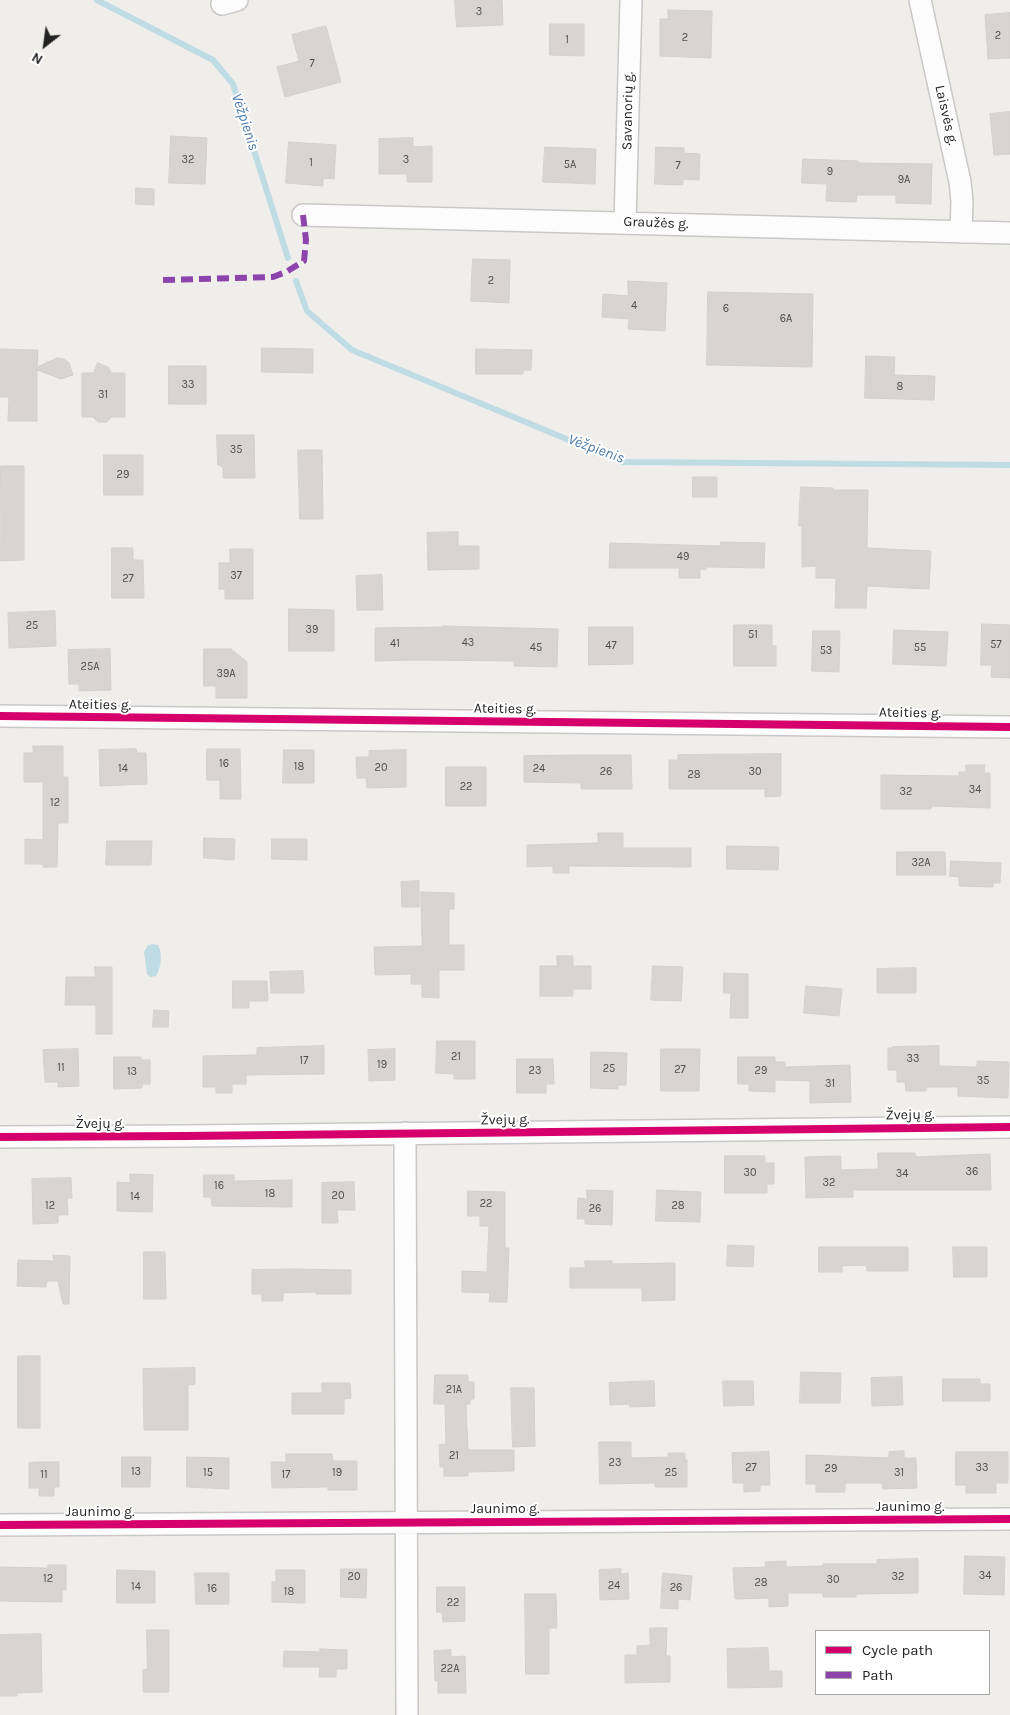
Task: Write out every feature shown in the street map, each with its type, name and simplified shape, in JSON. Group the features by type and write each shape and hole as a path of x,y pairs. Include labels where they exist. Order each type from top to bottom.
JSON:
{"street":[{"name":"Savanorių g.","path":"626,222 631,0"},
{"name":"Laisvės g.","path":"920,0 960,182 962,201 961,232"},
{"name":"Graužės g.","path":"303,215 1010,233"},
{"name":"Ateities g.","path":"0,716 1010,727"},
{"name":"Žvejų g.","path":"0,1137 1010,1127"},
{"path":"405,1133 407,1715"},
{"name":"Jaunimo g.","path":"0,1525 1010,1518"}],"water":[{"path":"148,945 158,945 161,961 156,976 150,977 147,974 144,952"}],"building":[{"path":"455,0 502,0 503,25 457,27"},
{"path":"668,10 712,11 711,58 660,56 660,19 668,19"},
{"path":"1010,13 1010,58 988,59 985,15"},
{"path":"550,24 584,24 584,56 550,55"},
{"path":"326,26 341,82 285,97 277,67 299,61 292,35"},
{"path":"1010,112 1010,154 994,155 990,114"},
{"path":"171,136 207,138 205,184 169,183"},
{"path":"413,138 413,147 432,146 432,182 407,182 407,174 379,174 379,139"},
{"path":"289,142 336,145 334,179 323,178 323,186 286,183"},
{"path":"545,147 596,149 595,184 543,182"},
{"path":"656,147 684,148 684,153 700,154 699,180 683,179 683,185 655,184"},
{"path":"803,159 858,161 858,163 932,164 931,204 896,203 896,195 857,195 856,202 826,201 827,184 802,183"},
{"path":"136,188 154,189 154,205 136,204"},
{"path":"473,259 510,260 509,303 471,301"},
{"path":"628,281 667,283 665,331 628,329 629,319 602,317 603,294 628,296"},
{"path":"708,292 813,294 812,367 707,365"},
{"path":"262,348 313,349 313,373 262,372"},
{"path":"0,349 38,350 37,367 57,358 64,359 69,363 73,375 61,379 37,370 37,421 8,421 9,397 0,397"},
{"path":"476,349 532,350 531,370 523,370 523,374 476,374"},
{"path":"866,356 895,357 894,375 935,376 934,400 865,398"},
{"path":"98,363 108,367 111,373 125,373 125,417 111,417 107,422 98,422 93,417 82,417 82,373 93,373"},
{"path":"169,366 206,366 206,404 169,404"},
{"path":"217,435 254,435 255,478 223,478 223,467 218,465"},
{"path":"298,450 322,450 323,519 300,519"},
{"path":"104,455 143,455 143,495 104,495"},
{"path":"1,466 24,466 24,560 0,561"},
{"path":"693,477 717,477 717,497 693,497"},
{"path":"801,487 833,488 833,490 868,490 867,548 931,551 929,589 867,586 866,608 835,608 836,578 816,578 816,566 802,567 802,526 799,526"},
{"path":"458,532 458,546 479,546 479,569 428,570 427,533"},
{"path":"721,542 765,543 764,568 706,567 706,570 700,569 700,578 679,578 679,568 609,568 610,543 721,546"},
{"path":"112,548 133,548 133,560 143,560 144,598 112,598"},
{"path":"230,549 253,549 253,599 225,599 225,589 219,589 219,563 230,563"},
{"path":"382,575 383,610 357,610 356,576"},
{"path":"289,609 334,610 334,651 289,651"},
{"path":"55,611 56,646 9,648 8,613"},
{"path":"982,624 1010,625 1010,678 991,677 992,665 981,665"},
{"path":"734,625 772,625 772,646 776,646 776,666 734,666"},
{"path":"443,626 558,629 557,667 514,666 514,661 375,661 375,628"},
{"path":"589,627 633,627 633,664 589,665"},
{"path":"894,630 948,632 946,666 893,664"},
{"path":"813,631 840,631 839,672 812,671"},
{"path":"110,649 111,690 79,691 79,684 69,684 68,650"},
{"path":"204,649 231,649 247,662 247,698 216,698 216,686 204,686"},
{"path":"33,746 63,746 63,777 68,777 68,823 58,823 57,867 43,867 43,864 25,864 25,839 43,840 43,782 24,782 24,753 33,753"},
{"path":"136,749 137,753 146,753 147,784 100,786 99,750"},
{"path":"207,749 240,749 241,799 220,799 220,780 207,780"},
{"path":"284,750 314,750 314,783 283,783"},
{"path":"406,750 406,787 367,788 366,778 357,778 356,757 369,757 369,751"},
{"path":"781,754 781,796 765,797 765,789 669,789 669,760 678,760 678,755"},
{"path":"631,755 632,789 581,789 581,783 524,782 524,756"},
{"path":"966,765 985,765 984,773 990,773 990,808 932,806 931,809 881,809 881,775 959,776 959,772 966,772"},
{"path":"446,767 486,767 486,806 446,806"},
{"path":"598,833 623,833 623,848 691,848 691,867 569,866 569,873 553,873 553,866 527,867 527,845 598,843"},
{"path":"204,838 235,839 234,860 204,858"},
{"path":"272,839 307,839 307,860 272,859"},
{"path":"107,841 152,841 151,865 106,865"},
{"path":"727,846 779,847 778,870 727,869"},
{"path":"897,852 945,852 946,875 897,875"},
{"path":"951,861 1001,863 1000,883 993,883 993,887 959,886 959,877 950,876"},
{"path":"419,881 419,907 402,907 401,882"},
{"path":"421,892 454,893 454,909 449,909 449,945 464,945 464,970 439,970 439,998 422,997 422,984 411,984 411,974 375,975 374,947 422,946"},
{"path":"557,956 573,956 573,966 591,966 591,989 573,989 573,996 540,996 540,966 557,966"},
{"path":"653,966 683,967 681,1001 651,1000"},
{"path":"95,967 112,967 112,1034 96,1034 96,1005 65,1005 66,977 95,977"},
{"path":"916,968 916,993 877,993 877,969"},
{"path":"303,971 304,993 271,993 270,972"},
{"path":"724,973 748,974 748,1018 730,1018 731,993 724,993"},
{"path":"233,981 267,981 268,1001 249,1001 249,1008 233,1008"},
{"path":"806,986 842,989 839,1016 804,1013"},
{"path":"154,1010 169,1011 168,1027 153,1027"},
{"path":"437,1041 475,1041 475,1079 454,1079 454,1074 436,1073"},
{"path":"324,1046 324,1074 246,1075 246,1084 232,1084 232,1093 216,1093 216,1087 203,1087 203,1056 257,1055 257,1048"},
{"path":"939,1046 939,1066 977,1067 977,1061 1009,1062 1008,1098 958,1096 958,1087 926,1087 926,1091 906,1091 905,1082 897,1082 897,1070 888,1070 888,1048"},
{"path":"78,1049 79,1086 58,1087 58,1082 45,1082 43,1050"},
{"path":"395,1049 395,1080 369,1081 368,1050"},
{"path":"661,1049 700,1049 699,1091 661,1091"},
{"path":"591,1052 627,1053 626,1085 618,1085 618,1089 591,1088"},
{"path":"114,1057 141,1057 141,1060 150,1060 150,1084 142,1084 142,1088 114,1089"},
{"path":"738,1057 775,1057 775,1062 785,1062 785,1067 850,1065 851,1102 810,1103 810,1081 775,1080 775,1092 749,1091 749,1084 738,1084"},
{"path":"517,1059 553,1059 554,1084 546,1084 546,1093 517,1093"},
{"path":"878,1153 915,1153 916,1157 990,1154 991,1190 853,1190 853,1197 806,1198 805,1157 841,1156 841,1170 878,1169"},
{"path":"725,1156 765,1156 765,1163 774,1163 774,1184 767,1184 767,1193 725,1193"},
{"path":"130,1174 153,1175 152,1212 117,1211 117,1182 130,1183"},
{"path":"204,1175 234,1175 234,1181 292,1180 292,1207 212,1206 211,1197 204,1197"},
{"path":"71,1178 72,1198 67,1198 68,1215 58,1215 58,1223 33,1224 32,1179"},
{"path":"354,1182 355,1210 337,1210 338,1223 322,1223 322,1183"},
{"path":"587,1190 613,1191 612,1225 585,1224 585,1219 577,1219 578,1198 587,1199"},
{"path":"657,1190 701,1192 700,1222 656,1221"},
{"path":"468,1191 505,1192 505,1248 509,1248 507,1302 489,1302 490,1293 462,1292 462,1271 487,1272 489,1226 480,1226 480,1216 468,1216"},
{"path":"728,1245 754,1246 753,1267 727,1266"},
{"path":"819,1247 908,1247 908,1271 867,1271 866,1265 842,1266 842,1272 819,1272"},
{"path":"953,1247 987,1247 987,1277 954,1277"},
{"path":"144,1252 165,1252 166,1299 144,1299"},
{"path":"53,1255 70,1256 69,1304 63,1304 58,1281 47,1281 46,1287 17,1286 18,1260 54,1261"},
{"path":"585,1261 612,1261 612,1264 675,1263 675,1300 642,1301 642,1288 570,1288 570,1268 585,1268"},
{"path":"252,1270 351,1270 351,1294 283,1293 283,1301 262,1301 262,1294 252,1294"},
{"path":"18,1356 40,1356 40,1428 18,1428"},
{"path":"195,1368 195,1384 188,1385 188,1430 144,1430 143,1369"},
{"path":"801,1372 841,1373 840,1403 800,1403"},
{"path":"435,1375 468,1375 468,1382 474,1382 474,1399 470,1399 470,1404 466,1404 468,1450 514,1450 514,1471 468,1472 468,1476 444,1476 444,1467 440,1467 439,1445 446,1444 445,1404 434,1404"},
{"path":"902,1377 903,1405 872,1406 871,1378"},
{"path":"943,1379 980,1379 980,1384 990,1384 990,1401 943,1401"},
{"path":"654,1381 655,1406 630,1407 629,1404 610,1405 609,1383"},
{"path":"723,1381 753,1381 754,1405 724,1406"},
{"path":"322,1383 350,1383 351,1398 344,1399 344,1414 292,1414 292,1393 322,1393"},
{"path":"511,1388 534,1388 535,1446 513,1447"},
{"path":"599,1442 631,1442 631,1458 668,1457 668,1453 685,1453 685,1460 687,1460 687,1487 655,1487 655,1483 600,1484"},
{"path":"904,1451 904,1458 916,1458 917,1488 883,1489 882,1483 845,1483 845,1492 816,1492 816,1484 806,1484 806,1455 889,1458 889,1452"},
{"path":"769,1452 770,1485 760,1485 760,1491 744,1492 744,1483 733,1483 732,1453"},
{"path":"956,1452 1008,1452 1008,1483 996,1483 996,1493 966,1493 966,1485 956,1485"},
{"path":"286,1454 332,1454 333,1461 357,1461 357,1490 328,1490 328,1487 272,1488 271,1462 286,1462"},
{"path":"122,1457 151,1457 150,1487 122,1487"},
{"path":"187,1457 229,1458 229,1489 187,1487"},
{"path":"59,1462 59,1487 54,1487 54,1496 39,1496 39,1488 29,1488 29,1463"},
{"path":"965,1556 1005,1557 1004,1595 964,1594"},
{"path":"918,1559 918,1593 856,1594 856,1597 823,1597 823,1593 788,1593 788,1606 769,1607 769,1598 735,1599 733,1568 766,1567 765,1562 786,1561 786,1567 823,1566 823,1564 877,1564 877,1560"},
{"path":"48,1565 66,1565 66,1590 62,1590 62,1602 0,1601 0,1567 48,1568"},
{"path":"341,1569 367,1569 366,1598 341,1597"},
{"path":"621,1569 621,1574 628,1573 629,1599 600,1600 599,1570"},
{"path":"117,1570 155,1571 155,1603 117,1603"},
{"path":"276,1570 305,1570 305,1603 272,1602 272,1582 276,1582"},
{"path":"195,1573 229,1573 229,1604 196,1604"},
{"path":"663,1573 692,1576 690,1600 678,1599 678,1609 661,1608"},
{"path":"437,1587 465,1587 465,1621 443,1622 442,1612 437,1612"},
{"path":"525,1594 556,1594 557,1628 549,1628 549,1674 526,1674"},
{"path":"650,1628 667,1628 666,1656 670,1656 670,1682 625,1683 625,1655 637,1655 637,1646 650,1645"},
{"path":"147,1630 169,1630 169,1692 143,1692 143,1670 147,1669"},
{"path":"41,1634 42,1692 17,1693 17,1696 0,1696 0,1635"},
{"path":"768,1648 769,1671 782,1671 782,1687 728,1688 727,1649"},
{"path":"320,1649 347,1650 347,1669 336,1669 336,1677 319,1677 320,1667 283,1667 284,1651 320,1652"},
{"path":"451,1650 451,1657 465,1656 466,1693 438,1693 438,1681 435,1681 434,1651"}],"waterway":[{"name":"Vėžpienis","path":"97,0 213,60 233,84 288,258"},
{"name":"Vėžpienis","path":"296,281 307,311 352,350 622,462 1010,465"}],"marked path":[{"path":"163,280 273,277 286,272 304,261 306,240 303,215"}],"cycle path":[{"path":"0,716 1010,727"},
{"path":"0,1137 1010,1127"},
{"path":"0,1525 1010,1519"}]}
